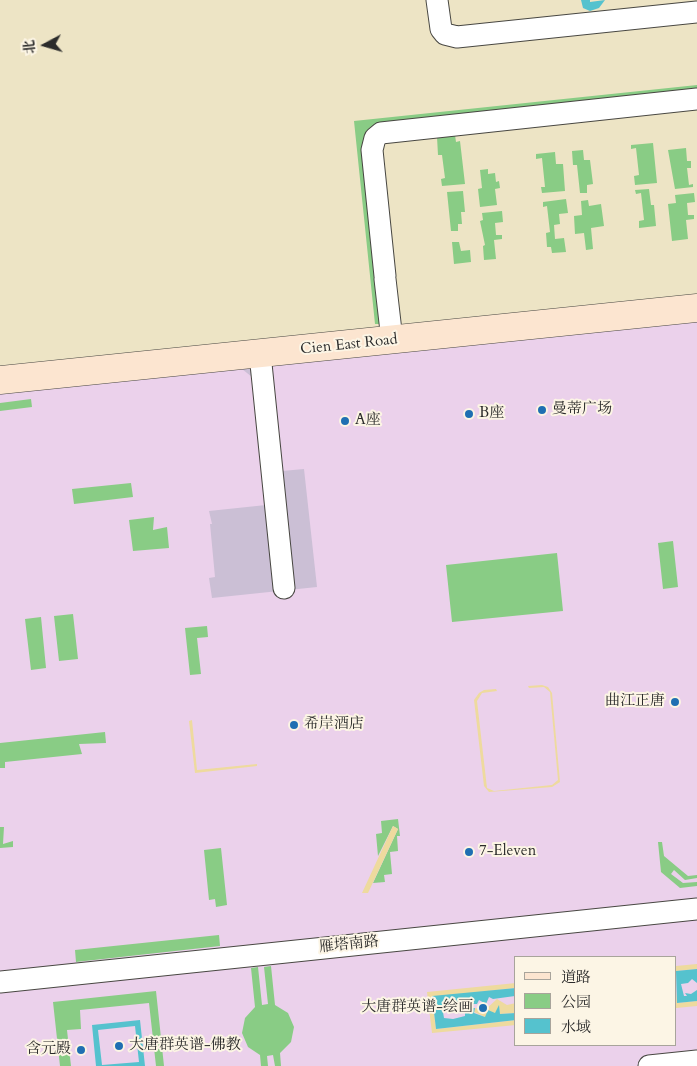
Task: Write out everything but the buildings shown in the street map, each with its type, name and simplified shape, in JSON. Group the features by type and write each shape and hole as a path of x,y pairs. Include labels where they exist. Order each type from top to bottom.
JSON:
{"street":[{"path":"437,0 441,29 445,34 458,37 697,12"},
{"path":"392,340 372,150 372,144 380,133 697,99"},
{"name":"Cien East Road","path":"0,380 697,308"},
{"path":"260,354 284,588"},
{"name":"雁塔南路","path":"0,982 697,909"},
{"path":"649,1066 697,1061"}],"shaded area":[{"path":"697,320 697,1066 0,1066 0,393"},
{"path":"270,364 282,471 304,469 317,587 212,598 209,578 215,577 210,524 212,524 209,511 266,505 252,377 242,369"}],"green space":[{"path":"697,85 697,91 377,126 382,324 375,324 354,121"},
{"path":"455,135 456,142 460,141 465,184 442,186 441,179 445,178 442,155 438,155 437,137"},
{"path":"653,143 657,183 635,185 634,176 639,175 636,148 631,149 631,145"},
{"path":"686,148 687,161 691,161 691,168 687,168 689,185 693,184 693,187 675,189 668,150"},
{"path":"583,150 584,160 590,160 593,184 587,185 587,193 580,193 577,165 573,165 572,151"},
{"path":"555,152 556,164 563,164 565,191 542,193 541,187 545,187 542,158 536,159 536,154"},
{"path":"488,169 488,174 495,173 496,182 499,181 500,188 495,189 497,205 480,207 478,189 482,188 480,170"},
{"path":"649,189 651,205 654,205 656,226 639,228 639,221 644,220 641,193 636,194 635,190"},
{"path":"463,191 465,212 461,212 462,224 458,224 458,231 451,231 447,192"},
{"path":"694,193 695,202 687,203 688,215 694,215 694,219 686,220 688,239 672,241 668,204 676,203 675,195"},
{"path":"566,199 568,213 559,214 560,224 554,225 555,239 564,238 566,252 552,253 551,247 547,247 546,233 550,232 547,206 543,207 543,202"},
{"path":"588,200 589,206 601,204 604,226 591,228 593,249 586,250 584,233 575,234 574,216 582,215 581,201"},
{"path":"502,211 503,222 495,223 496,235 502,235 502,239 494,240 496,259 484,260 483,246 485,245 480,221 483,220 482,213"},
{"path":"452,242 459,242 461,251 470,250 471,262 454,264"},
{"path":"31,399 32,407 0,411 0,403"},
{"path":"131,483 133,497 74,504 72,489"},
{"path":"154,517 153,530 167,527 169,548 133,551 129,520"},
{"path":"673,541 678,587 663,589 658,543"},
{"path":"557,553 563,611 452,622 446,565"},
{"path":"73,614 78,659 59,661 54,616"},
{"path":"41,617 46,668 31,670 25,619"},
{"path":"207,626 208,637 197,638 201,674 190,675 185,628"},
{"path":"105,732 106,743 79,744 82,754 5,762 5,768 0,768 0,743"},
{"path":"398,819 400,836 397,836 398,851 390,852 392,874 384,875 385,882 373,883 398,829 393,826 378,856 376,834 382,833 381,821"},
{"path":"0,827 4,827 3,844 13,841 13,847 0,848"},
{"path":"658,842 662,842 664,856 688,876 697,875 697,878 685,880 674,870 671,874 683,883 697,882 697,886 680,888 661,872"},
{"path":"221,848 227,905 216,907 215,899 209,900 204,850"},
{"path":"219,935 220,946 76,962 75,950"},
{"path":"271,966 275,1005 288,1013 294,1027 291,1042 280,1053 281,1066 275,1066 273,1055 267,1056 268,1066 261,1066 260,1055 248,1047 242,1033 245,1018 255,1007 251,968 258,967 262,1005 268,1004 264,967"},
{"path":"156,991 164,1066 156,1066 149,1003 80,1010 81,1029 67,1030 71,1066 60,1066 53,1002"}],"sand":[{"path":"542,685 548,687 552,693 560,782 552,787 489,792 484,786 474,700 484,690 496,689 497,691 482,693 477,701 487,788 494,791 552,785 558,780 550,692 544,687 529,688 528,686"},
{"path":"192,720 197,770 257,764 257,766 195,773 189,721"},
{"path":"393,826 398,829 368,893 362,893"},
{"path":"697,964 697,969 677,971 677,966"},
{"path":"514,983 514,988 432,997 436,1029 514,1020 514,1025 432,1033 427,992"},
{"path":"497,999 507,1005 514,1003 514,1013 500,1014 499,1007 495,1014 485,1017 474,1012 475,1008 485,1010"},
{"path":"697,1001 697,1006 677,1008 677,1003"}],"water":[{"path":"581,0 590,0 590,2 605,0 599,8 590,11 583,8"},
{"path":"697,969 697,983 692,979 688,983 681,984 684,996 687,996 685,993 691,994 697,990 697,1001 677,1003 677,971"},
{"path":"514,988 514,996 493,999 489,997 486,1004 479,1000 477,1004 464,1007 464,1004 451,1005 447,1003 442,1006 444,1018 453,1019 465,1016 465,1009 470,1008 475,1008 474,1013 485,1017 488,1010 495,1013 499,1005 500,1014 514,1013 514,1020 436,1029 432,996"},
{"path":"140,1020 145,1066 96,1066 92,1025","holes":["135,1026 139,1062 102,1065 98,1030"]}],"place":[{"name":"曼蒂广场","path":"542,410"},
{"name":"B座","path":"469,414"},
{"name":"A座","path":"345,421"},
{"name":"曲江正唐","path":"675,702"},
{"name":"希岸酒店","path":"294,725"},
{"name":"7-Eleven","path":"469,852"},
{"name":"大唐群英谱-绘画","path":"483,1008"},
{"name":"大唐群英谱-佛教","path":"119,1046"},
{"name":"含元殿","path":"81,1050"}]}
